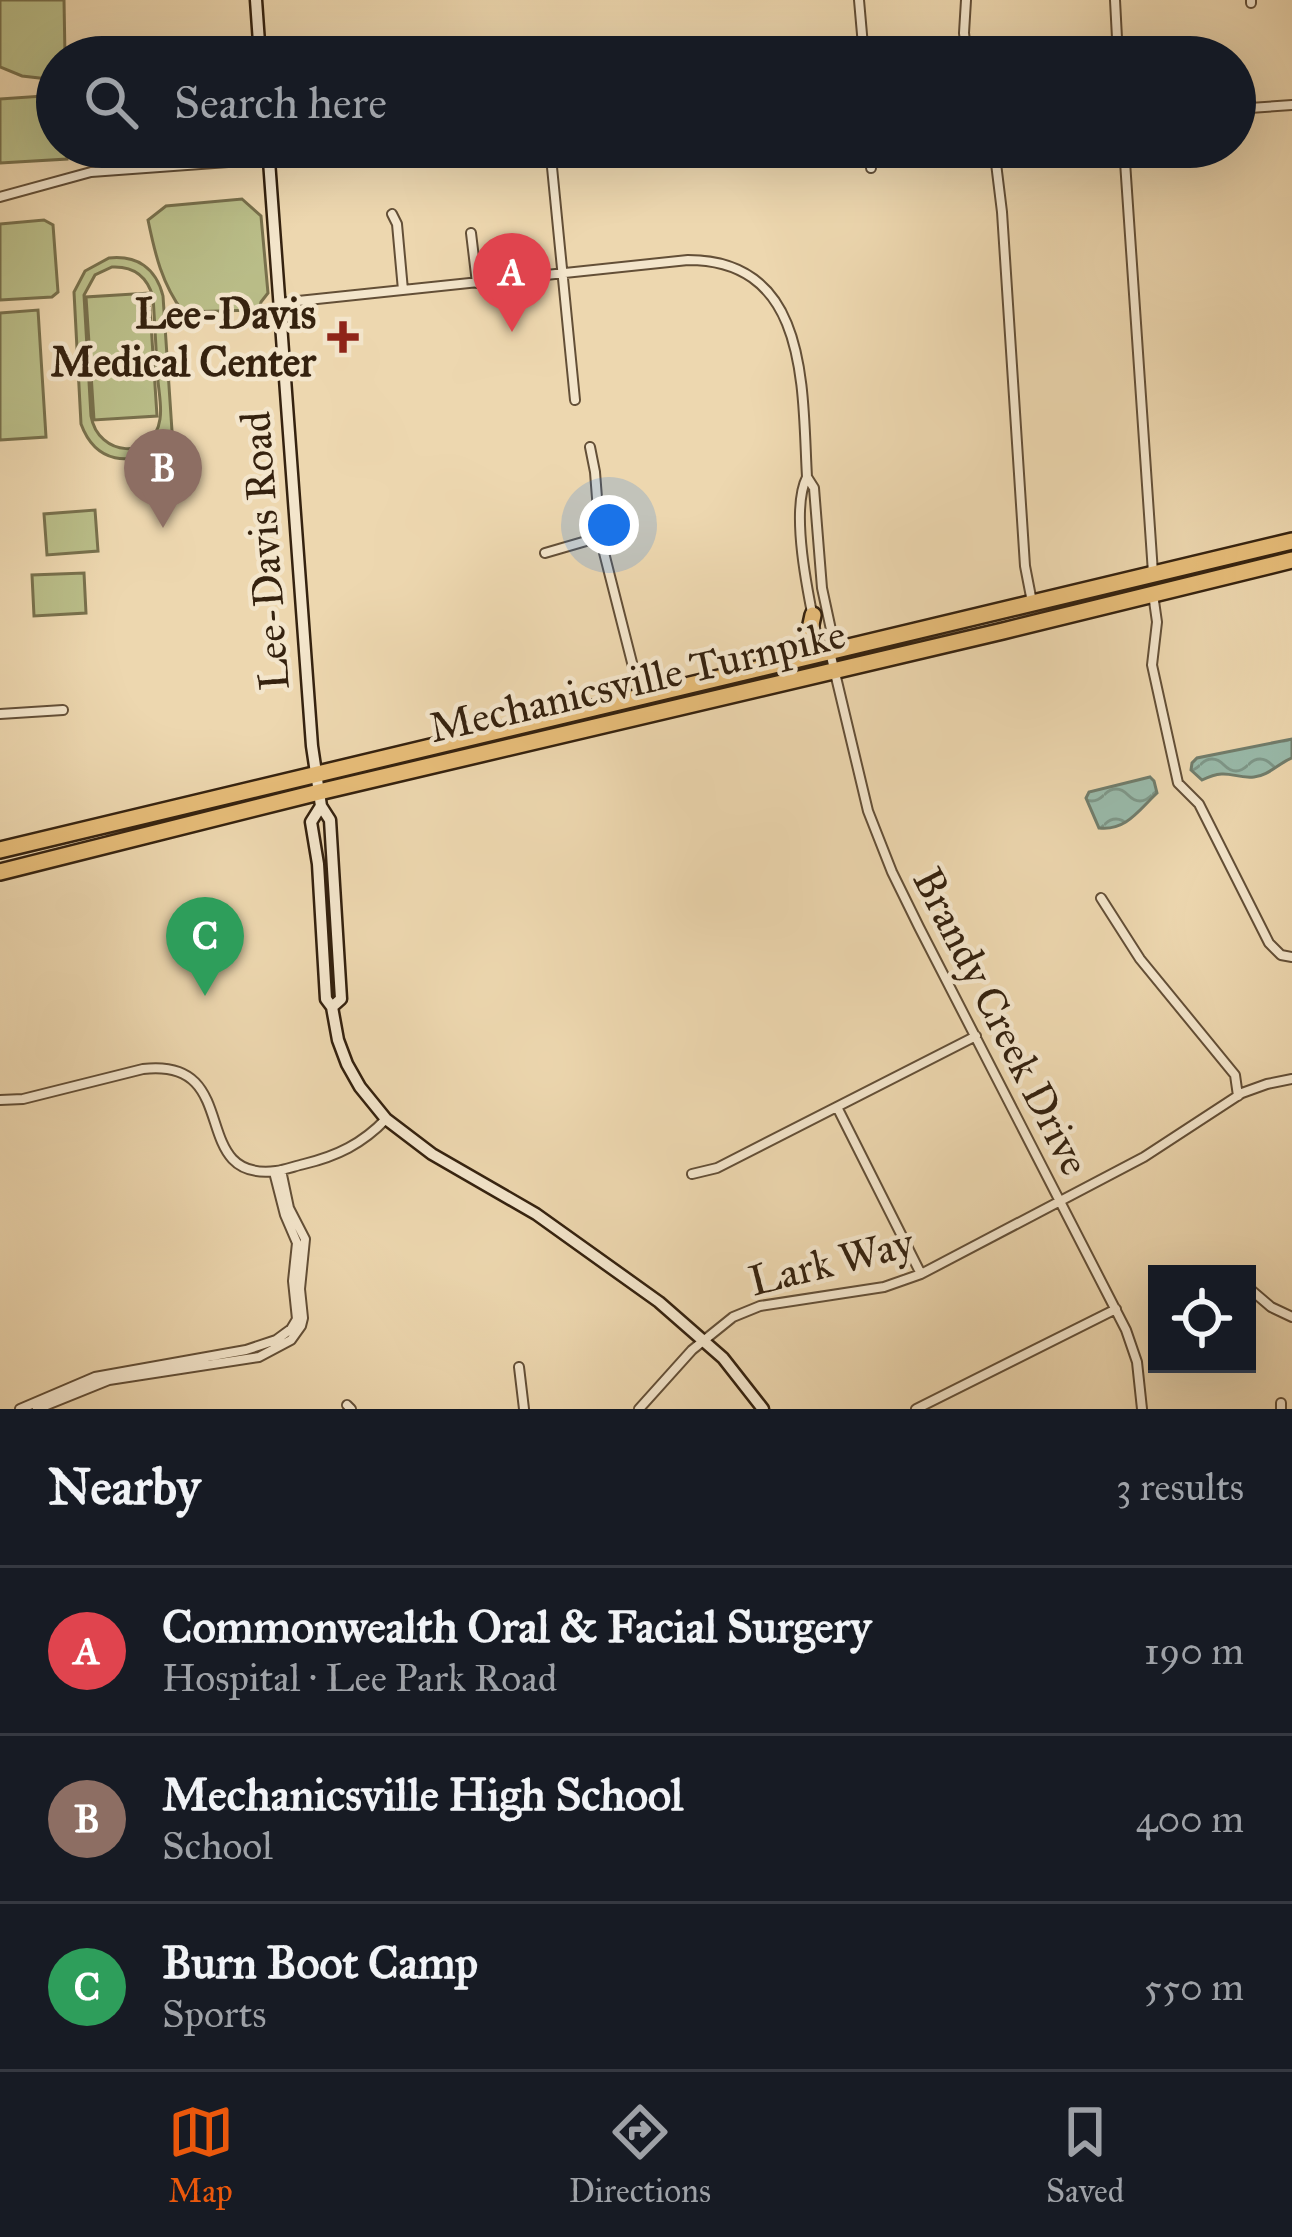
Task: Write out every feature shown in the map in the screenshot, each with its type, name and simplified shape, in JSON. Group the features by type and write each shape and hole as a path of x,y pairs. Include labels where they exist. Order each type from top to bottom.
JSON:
{"highway":[{"name":"Mechanicsville Turnpike","path":"0,850 1292,541"},
{"name":"Mechanicsville Turnpike","path":"0,872 320,799 1292,560"},
{"path":"780,664 802,650 813,615"}],"main road":[{"path":"256,0 259,36"},
{"name":"Lee-Davis Road","path":"269,168 300,616 316,774 330,820 341,999 332,1007"},
{"name":"Lee-Davis Road","path":"320,799 311,823 326,999 347,1064 372,1104 432,1154 536,1214 659,1302 704,1339 763,1409"},
{"path":"319,896 330,936 338,942"}],"street":[{"path":"860,0 862,36"},
{"path":"964,36 966,0"},
{"path":"1114,0 1117,36"},
{"path":"1256,108 1292,105"},
{"path":"0,197 92,172 157,168"},
{"path":"552,168 575,400"},
{"path":"997,168 1025,566 1032,603"},
{"path":"1125,168 1157,622 1152,664 1178,783 1198,804 1269,943 1281,955 1292,957"},
{"path":"392,214 403,290"},
{"path":"471,233 477,283"},
{"path":"279,304 701,260 732,267 761,285 783,313 795,343 830,652"},
{"path":"590,447 600,537 641,695"},
{"path":"807,477 800,491 803,556 818,642 830,652"},
{"path":"545,553 600,537"},
{"name":"Brandy Creek Drive","path":"830,652 878,838 1116,1309 1137,1362 1142,1409"},
{"path":"0,714 63,710"},
{"path":"1101,898 1140,959 1235,1075 1238,1096"},
{"path":"692,1174 717,1168 976,1036"},
{"path":"0,1100 22,1099 143,1069 176,1069 203,1089 227,1154 247,1168 278,1171 343,1152 386,1119"},
{"name":"Lark Way","path":"639,1409 704,1339 733,1316 760,1306 884,1287 921,1274 1144,1157 1238,1096 1292,1079"},
{"path":"837,1107 921,1274"},
{"path":"20,1409 106,1373 246,1350 276,1340 291,1329 297,1318 293,1281 297,1243 285,1215 278,1171"},
{"path":"37,1409 109,1380 259,1357 290,1340 302,1326 304,1239 278,1171"},
{"path":"1256,1294 1292,1317"},
{"path":"916,1409 1116,1309"},
{"path":"519,1367 524,1409"}],"green space":[{"path":"0,0 64,0 65,36 36,36 36,78 0,67"},
{"path":"36,96 36,161 0,163 0,99"},
{"path":"242,199 261,216 268,293 259,310 183,312 165,280 148,220 166,206"},
{"path":"44,220 53,225 58,292 52,297 0,300 0,224"},
{"path":"109,258 128,259 144,265 160,286 173,446 161,442 138,456 115,458 87,437 81,424 74,292 85,271","holes":["120,267 143,278 153,297 161,405 156,433 148,442 126,449 104,440 91,416 84,295 95,275"]},
{"path":"149,293 157,416 94,420 86,297"},
{"path":"38,310 46,437 0,440 0,313"},
{"path":"95,510 98,551 47,555 44,514"},
{"path":"84,573 86,613 34,616 32,575"}],"water":[{"path":"1292,739 1292,758 1259,776 1225,774 1202,780 1191,770 1197,758"},
{"path":"1150,777 1157,793 1144,806 1124,823 1099,828 1086,798 1089,792"}],"place":[{"name":"Commonwealth Oral & Facial Surgery","path":"512,332"},
{"name":"Lee-Davis Medical Center","path":"343,337"},
{"name":"Mechanicsville High School","path":"163,528"},
{"name":"Burn Boot Camp","path":"205,996"}]}
